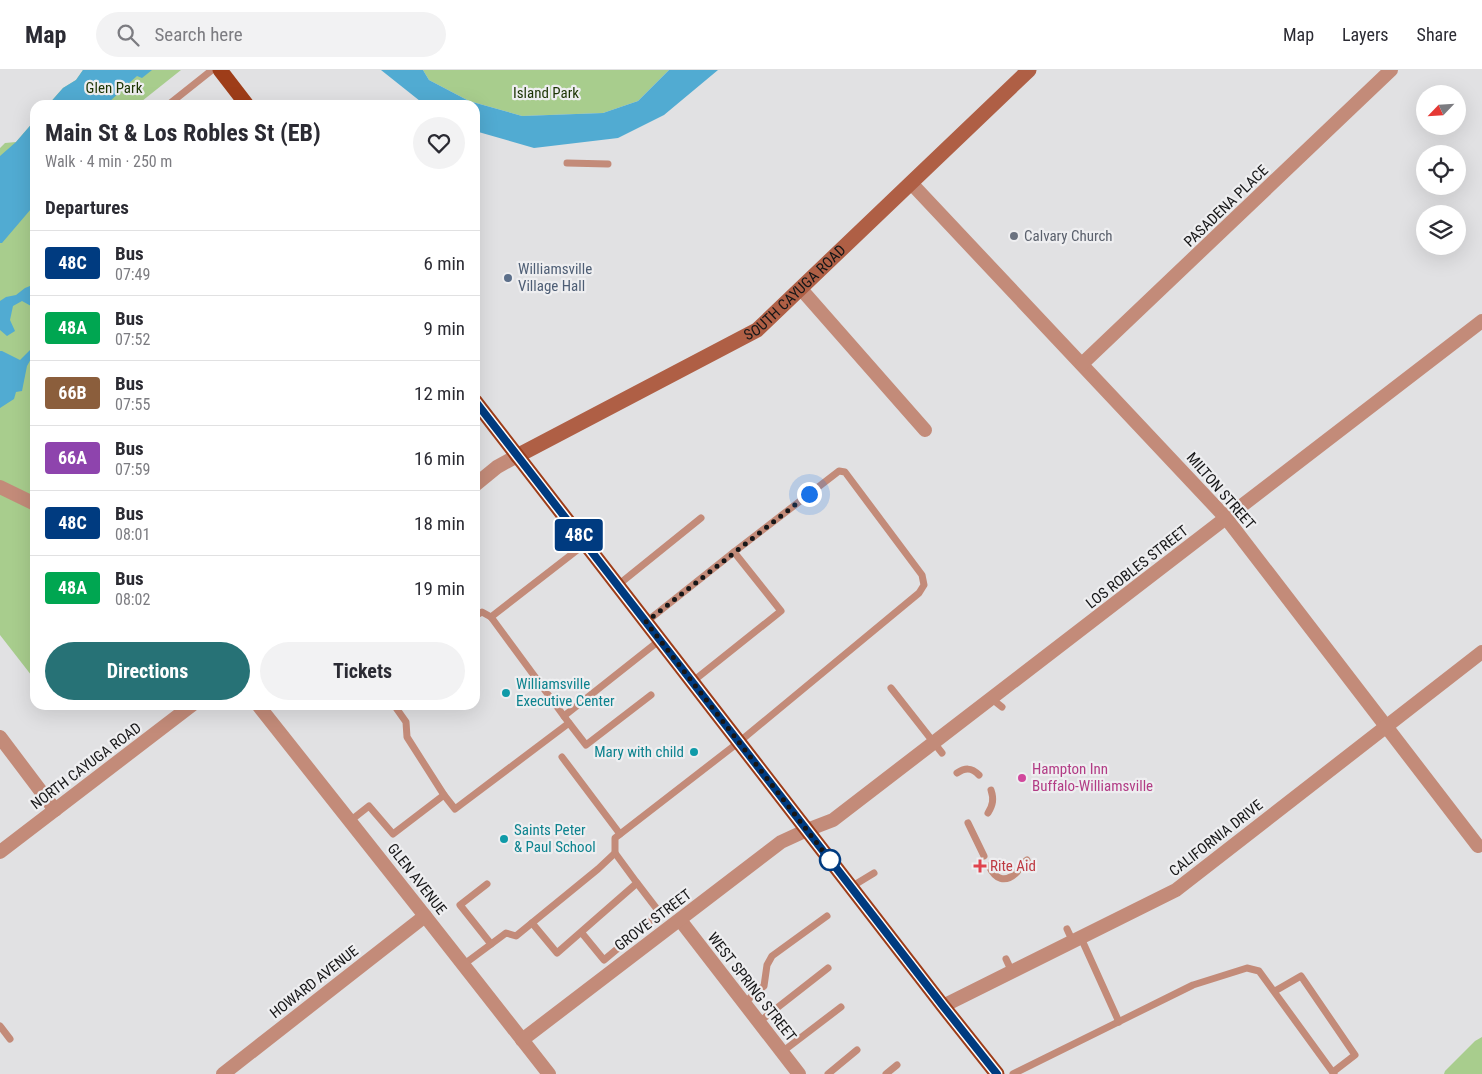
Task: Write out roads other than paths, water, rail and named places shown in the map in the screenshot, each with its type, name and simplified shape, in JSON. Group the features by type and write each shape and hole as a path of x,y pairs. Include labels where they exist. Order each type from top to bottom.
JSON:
{"main road":[{"path":"220,70 243,100"},
{"path":"480,407 997,1074"}],"street":[{"name":"SOUTH CAYUGA ROAD","path":"517,456 757,330 1029,70"},
{"name":"PASADENA PLACE","path":"1082,364 1391,70"},
{"name":"MILTON STREET","path":"911,183 1226,518 1386,727 1480,845"},
{"path":"801,288 924,430"},
{"name":"LOS ROBLES STREET","path":"807,830 833,820 938,748 997,703 1226,518 1482,321"},
{"path":"480,481 517,456"},
{"path":"0,487 30,502"},
{"name":"CALIFORNIA DRIVE","path":"943,1006 1009,966 1077,940 1176,890 1482,652"},
{"name":"NORTH CAYUGA ROAD","path":"0,852 185,710"},
{"name":"GLEN AVENUE","path":"262,710 549,1074"},
{"path":"0,737 55,810"},
{"name":"GROVE STREET","path":"522,1040 781,842 807,830"},
{"name":"HOWARD AVENUE","path":"223,1074 426,916"},
{"name":"WEST SPRING STREET","path":"680,920 799,1074"}],"lane":[{"path":"174,100 212,70"},
{"path":"567,163 608,164"},
{"path":"582,932 604,960 660,913 615,853 615,838 739,742 919,593 924,585 922,575 846,472 839,471 646,622"},
{"path":"618,585 701,518"},
{"path":"491,617 586,544"},
{"path":"692,682 781,611 734,552"},
{"path":"480,613 482,612 491,617 586,745 652,695"},
{"path":"564,716 660,640"},
{"path":"891,688 938,748"},
{"path":"398,710 406,722 408,736 454,809 569,723"},
{"path":"562,757 620,834"},
{"path":"957,773 966,768 979,775"},
{"path":"988,813 993,801 991,790"},
{"path":"350,821 369,806 392,834 444,795"},
{"path":"968,823 984,856"},
{"path":"463,964 506,933 516,936 615,853"},
{"path":"988,866 994,876 1003,879 1013,876 1027,860"},
{"path":"851,887 874,873"},
{"path":"532,923 557,953 637,883"},
{"path":"487,884 460,905 491,944"},
{"path":"744,1002 764,986 767,965 772,956 827,916"},
{"path":"1067,929 1077,940 1119,1022"},
{"path":"759,1022 828,968"},
{"path":"1013,1074 1193,985 1247,968 1259,971 1334,1073 1355,1055 1301,976 1275,991"},
{"path":"782,1052 841,1006"},
{"path":"0,1026 10,1039"},
{"path":"828,1074 857,1050"},
{"path":"886,1074 897,1066"}],"water":[{"path":"83,70 152,70 142,78 137,76 111,100 52,100 63,88 76,80"},
{"path":"381,70 423,70 429,80 467,100 419,100"},
{"path":"669,70 718,70 664,115 618,138 534,148 480,132 480,104 522,116 603,113 638,101"},
{"path":"30,126 30,210 0,243 0,156"},
{"path":"30,286 30,305 22,301 13,306 10,320 15,331 7,336 0,330 0,301 6,297 16,295"},
{"path":"30,350 30,361 27,366 22,391 16,392 14,399 0,408 0,351 20,360"}],"place":[{"name":"Calvary Church","path":"1014,236"},
{"name":"Williamsville Village Hall","path":"508,278"},
{"name":"Williamsville Executive Center","path":"506,693"},
{"name":"Mary with child","path":"694,752"},
{"name":"Hampton Inn Buffalo-Williamsville","path":"1022,778"},
{"name":"Saints Peter & Paul School","path":"504,839"},
{"name":"Rite Aid","path":"980,866"}],"park label":[{"name":"Glen Park","path":"114,88"},
{"name":"Island Park","path":"546,93"}]}
